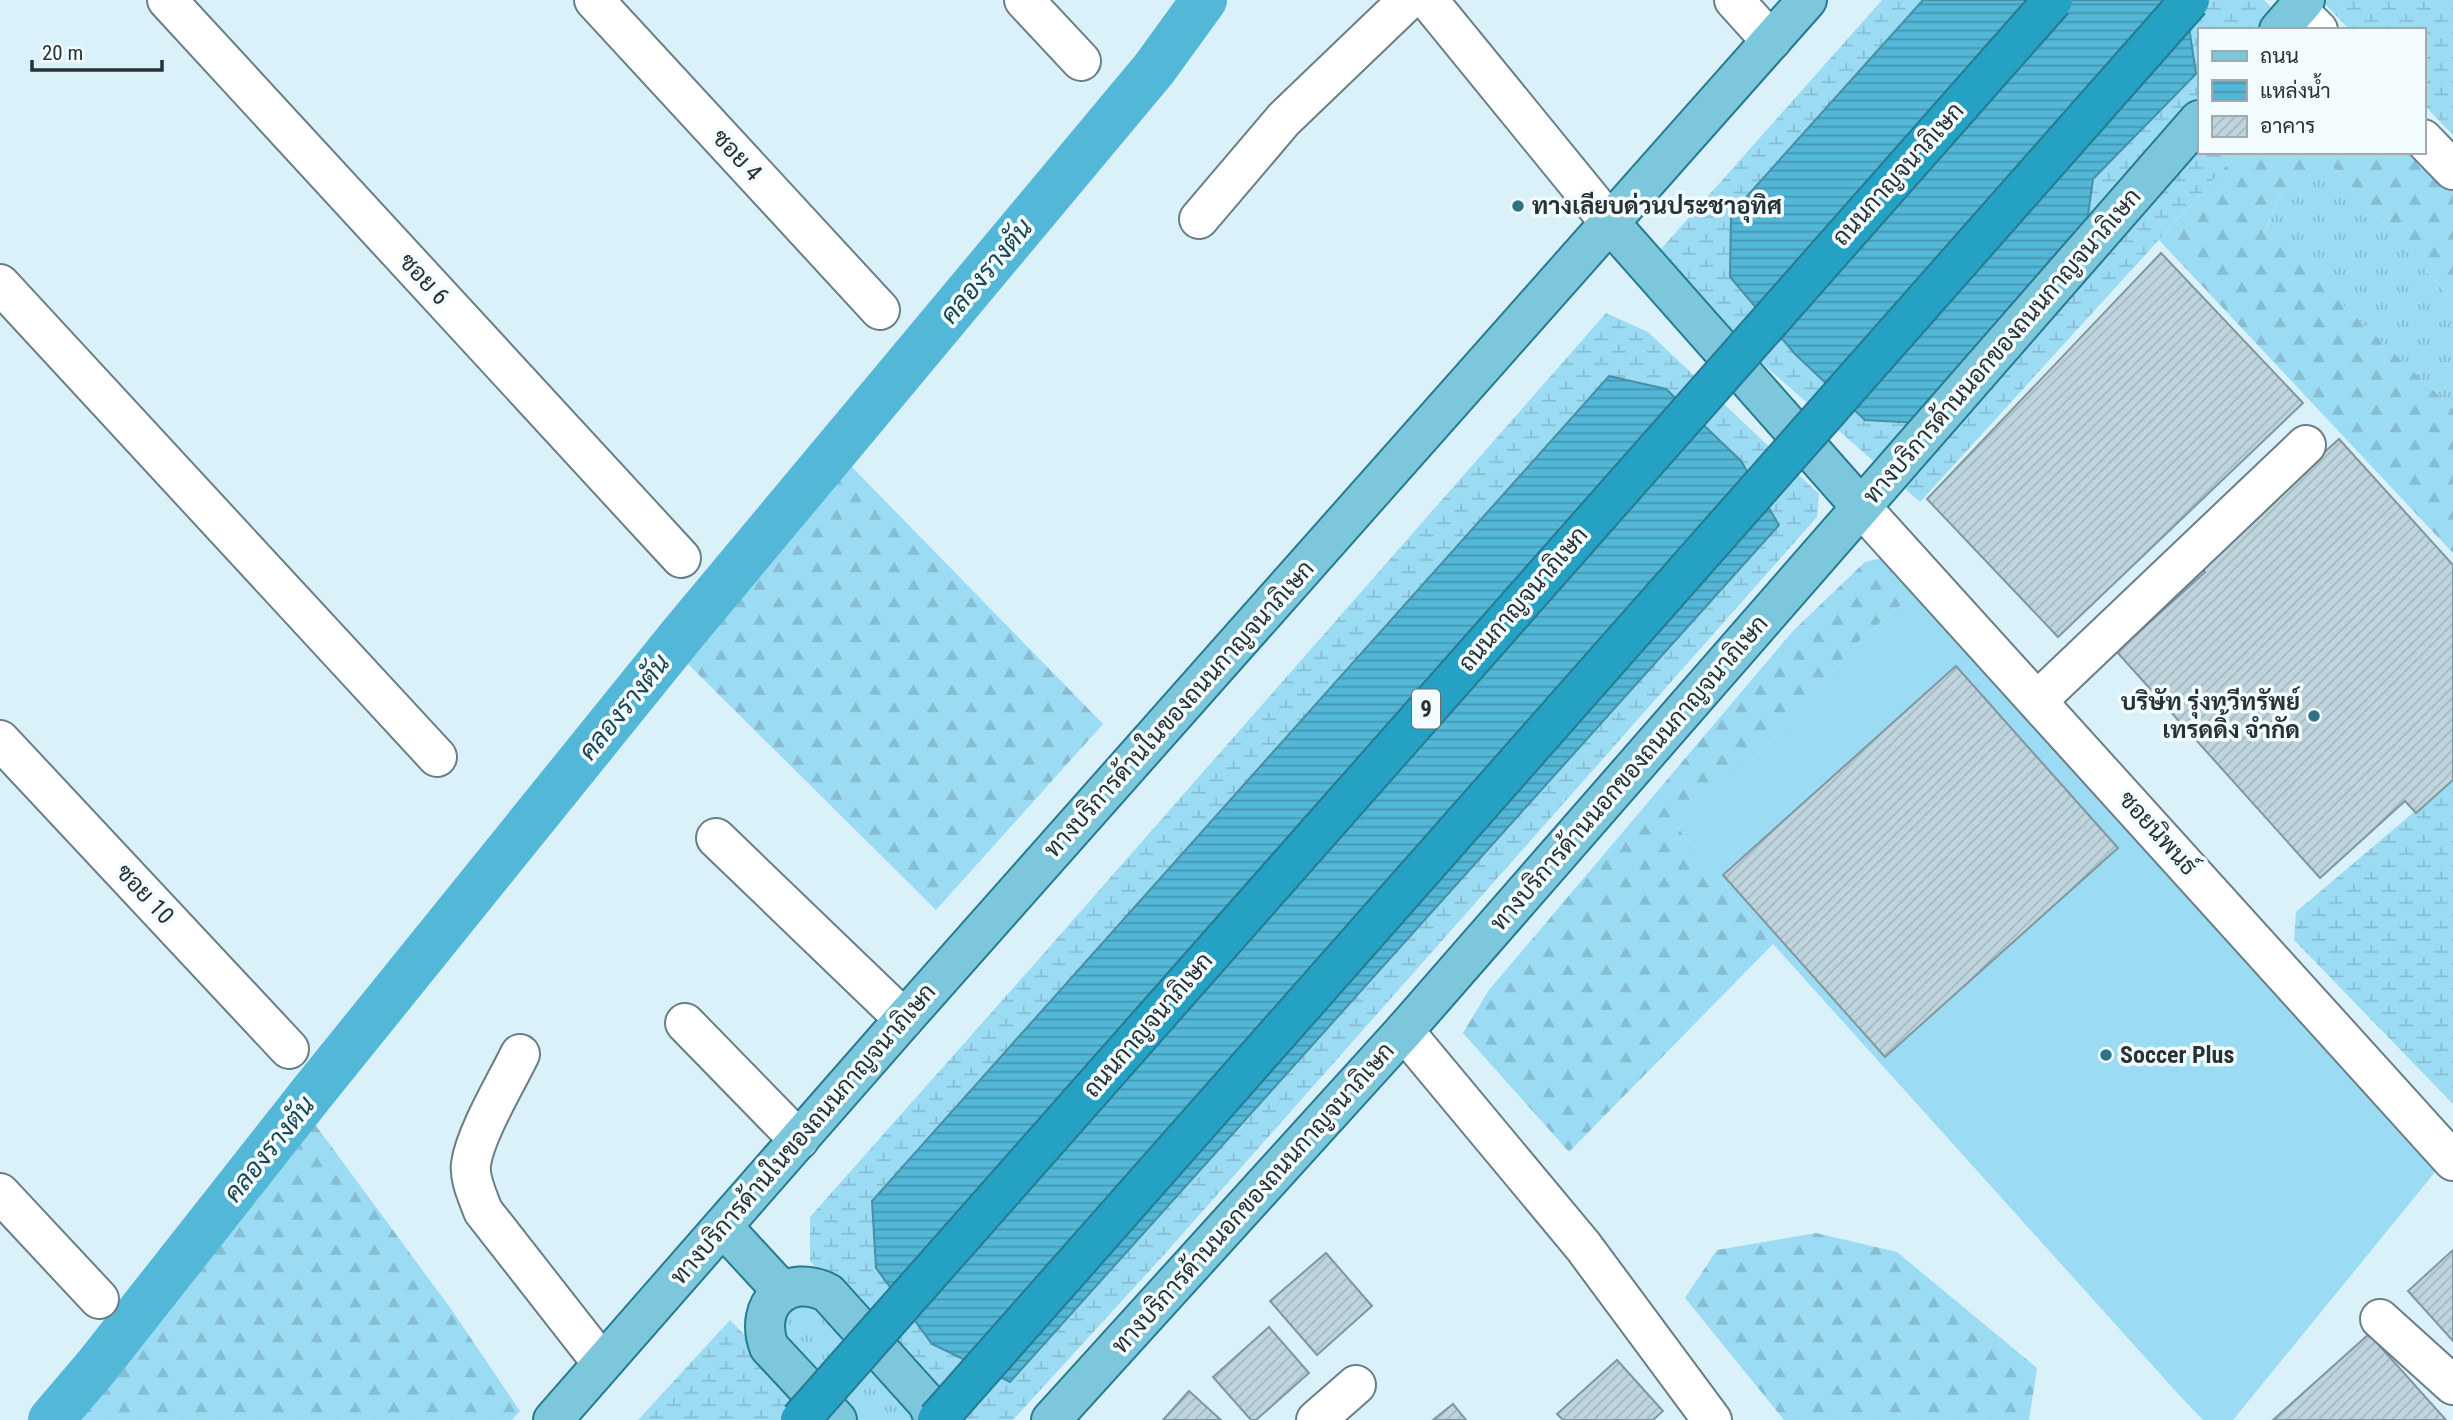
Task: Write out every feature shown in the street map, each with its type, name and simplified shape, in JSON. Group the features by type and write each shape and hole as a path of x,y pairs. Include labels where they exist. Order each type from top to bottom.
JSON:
{"highway":[{"name":"ถนนกาญจนาภิเษก","path":"800,1420 2053,0"},
{"path":"936,1420 2190,0"}],"main road":[{"name":"ทางบริการด้านในของถนนกาญจนาภิเษก","path":"553,1420 904,1019 1807,0"},
{"name":"ทางบริการด้านนอกของถนนกาญจนาภิเษก","path":"1051,1420 1404,1031 2198,121"},
{"path":"1610,223 1861,507"},
{"path":"723,1227 783,1292"},
{"path":"837,1420 769,1346 764,1333 764,1319 769,1307 789,1288 816,1287 828,1293 928,1404 936,1420"}],"street":[{"name":"ซอย 6","path":"167,0 681,558"},
{"name":"ซอย 4","path":"594,0 880,310"},
{"path":"1024,0 1081,61"},
{"path":"1199,219 1284,119 1408,0"},
{"path":"1428,0 1610,223"},
{"path":"1734,0 1770,41"},
{"path":"2425,141 2453,170"},
{"path":"0,284 437,757"},
{"path":"2038,700 2306,445"},
{"name":"ซอยนิพนธ์","path":"1861,507 2453,1161"},
{"name":"ซอย 10","path":"0,740 289,1049"},
{"path":"716,838 904,1019"},
{"path":"685,1023 799,1140"},
{"path":"1404,1031 1583,1245 1712,1420"},
{"path":"520,1054 478,1141 471,1166 475,1189 483,1211 602,1363"},
{"path":"0,1193 99,1299"},
{"path":"2380,1319 2453,1385"},
{"path":"1316,1420 1356,1385"}],"green space":[{"path":"1882,0 2264,0 2294,28 2198,28 2198,154 2237,154 1920,502 1677,284 1661,249"},
{"path":"2321,0 2453,0 2453,135 2425,106 2425,28 2348,28"},
{"path":"2237,154 2422,154 2453,188 2453,301 2331,165 2283,189 2265,231 2453,409 2453,553 2159,240"},
{"path":"2331,165 2453,301 2453,409 2265,232 2283,189"},
{"path":"1606,313 1648,332 1819,494 1817,517 1162,1257 1013,1420 953,1420 810,1261 810,1217"},
{"path":"850,465 1103,724 936,910 687,663"},
{"path":"1890,556 1913,595 1861,639 1785,728 1678,828 1773,944 1569,1152 1463,1033 1489,990 1793,631 1865,562"},
{"name":"Soccer Plus","path":"1913,595 1931,608 2440,1166 2233,1420 2203,1420 2179,1395 1773,944 1678,828 1785,728 1861,639"},
{"path":"2453,779 2453,1104 2294,940 2296,912"},
{"path":"311,1119 451,1309 520,1411 512,1420 67,1420 137,1338"},
{"path":"1816,1233 1897,1252 2037,1368 2029,1420 1784,1420 1685,1298 1717,1250"},
{"path":"799,1302 822,1308 914,1405 914,1420 855,1420 784,1345 782,1322"},
{"path":"730,1320 827,1420 638,1420"}],"water":[{"path":"1923,0 2185,0 2196,74 2093,179 2082,259 1919,423 1865,420 1795,354 1730,277 1731,214"},
{"path":"1609,376 1666,389 1741,461 1779,525 1010,1382 932,1344 876,1268 872,1201"}],"building":[{"path":"2161,253 2303,403 2058,637 1927,499"},
{"name":"บริษัท รุ่งทวีทรัพย์ เทรดดิ้ง จำกัด","path":"2339,439 2453,565 2453,780 2416,813 2405,801 2320,878 2117,652 2205,572 2199,566"},
{"path":"1956,666 2118,848 1885,1057 1723,875"},
{"path":"2453,1250 2453,1341 2408,1291"},
{"path":"1326,1253 1372,1306 1317,1355 1270,1301"},
{"path":"1269,1327 1309,1373 1256,1420 1251,1420 1213,1377"},
{"path":"2369,1334 2446,1420 2273,1420"},
{"path":"1617,1360 1663,1411 1653,1420 1563,1420 1557,1414"},
{"path":"1189,1391 1221,1420 1163,1420"},
{"path":"1453,1404 1466,1420 1433,1420"}],"waterway":[{"name":"คลองรางตัน","path":"51,1420 685,631 1154,69 1204,0"}],"place":[{"name":"ทางเลียบด่วนประชาอุทิศ","path":"1518,206"},
{"name":"บริษัท รุ่งทวีทรัพย์ เทรดดิ้ง จำกัด","path":"2314,716"},
{"name":"Soccer Plus","path":"2106,1055"}]}
